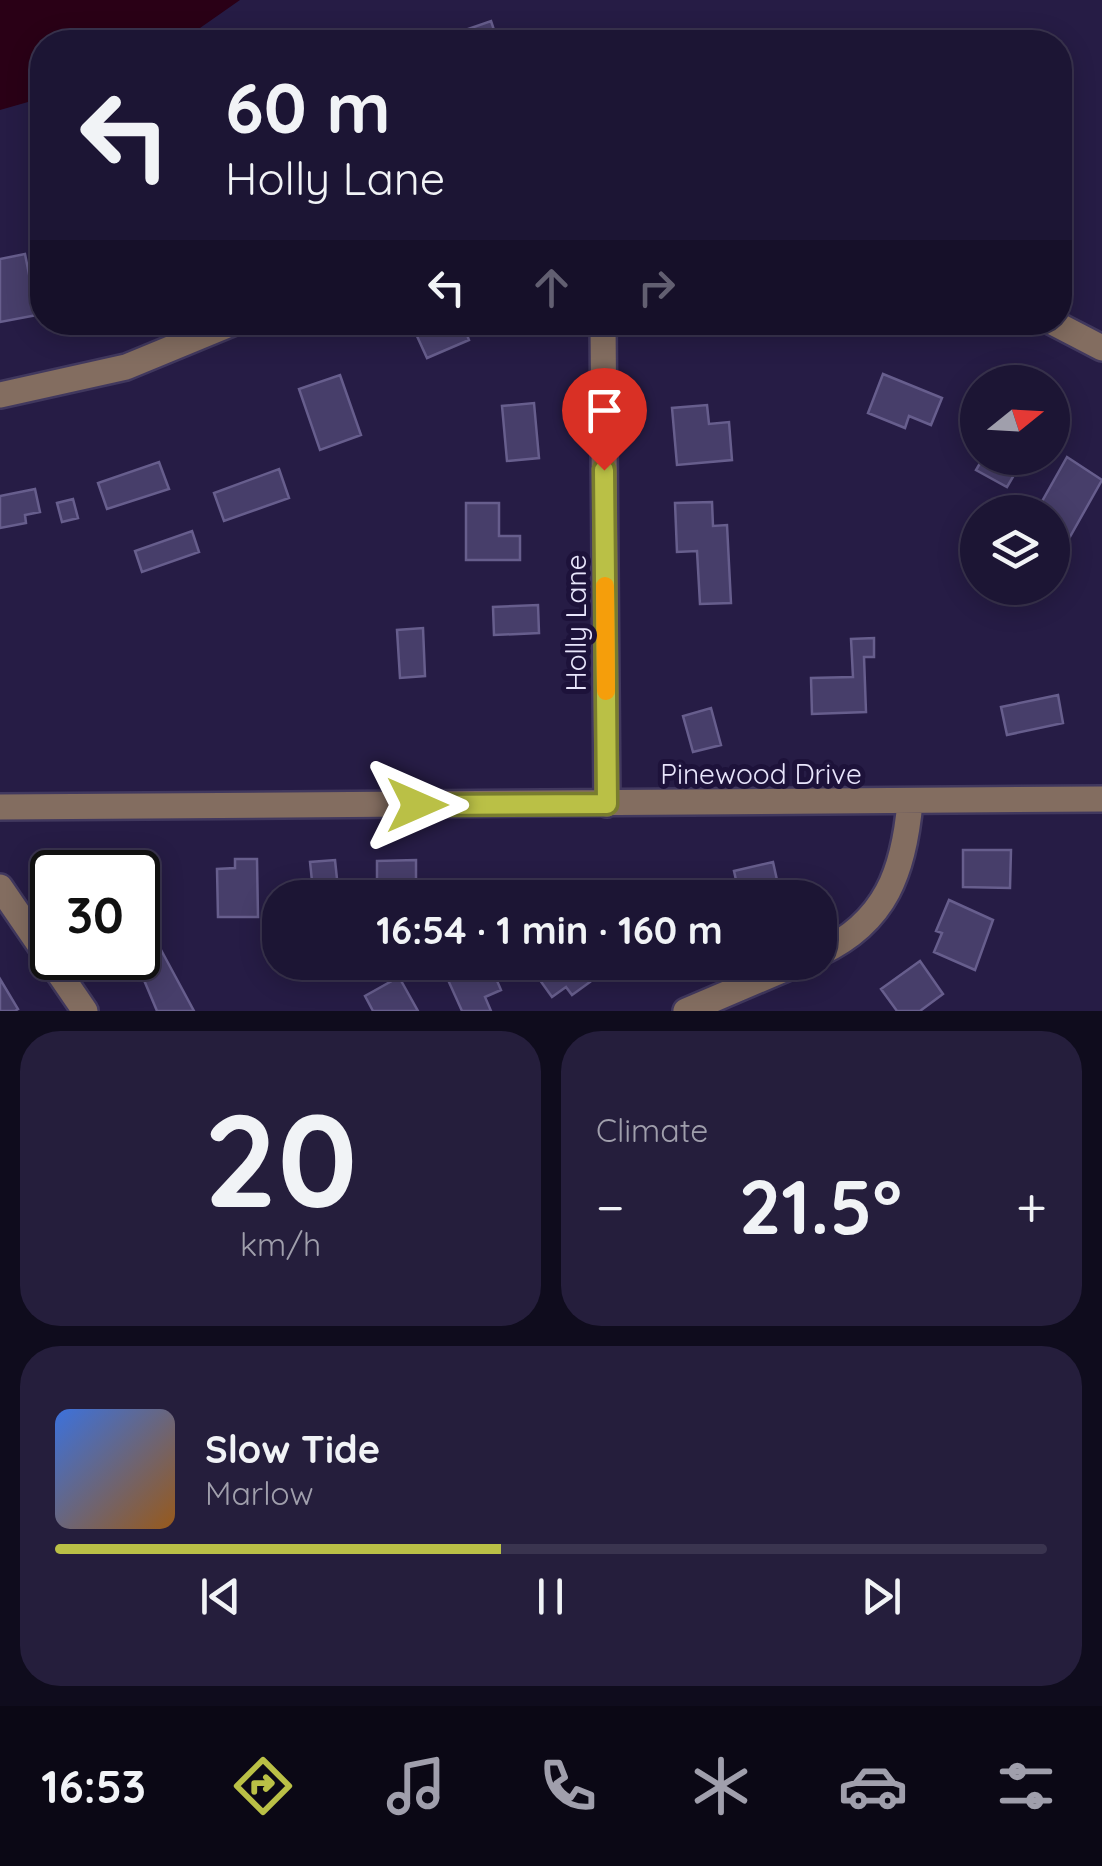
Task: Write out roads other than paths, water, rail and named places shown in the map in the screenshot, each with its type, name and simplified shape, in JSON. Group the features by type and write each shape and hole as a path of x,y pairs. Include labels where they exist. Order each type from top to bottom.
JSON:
{"street":[{"path":"1072,332 1102,348"},
{"path":"0,395 126,367 204,335"},
{"name":"Holly Lane","path":"603,335 607,804"},
{"name":"Pinewood Drive","path":"0,808 1102,799"},
{"path":"837,944 864,928 886,902 906,848 910,802"},
{"path":"0,887 85,1011"},
{"path":"686,1011 759,980"}]}
